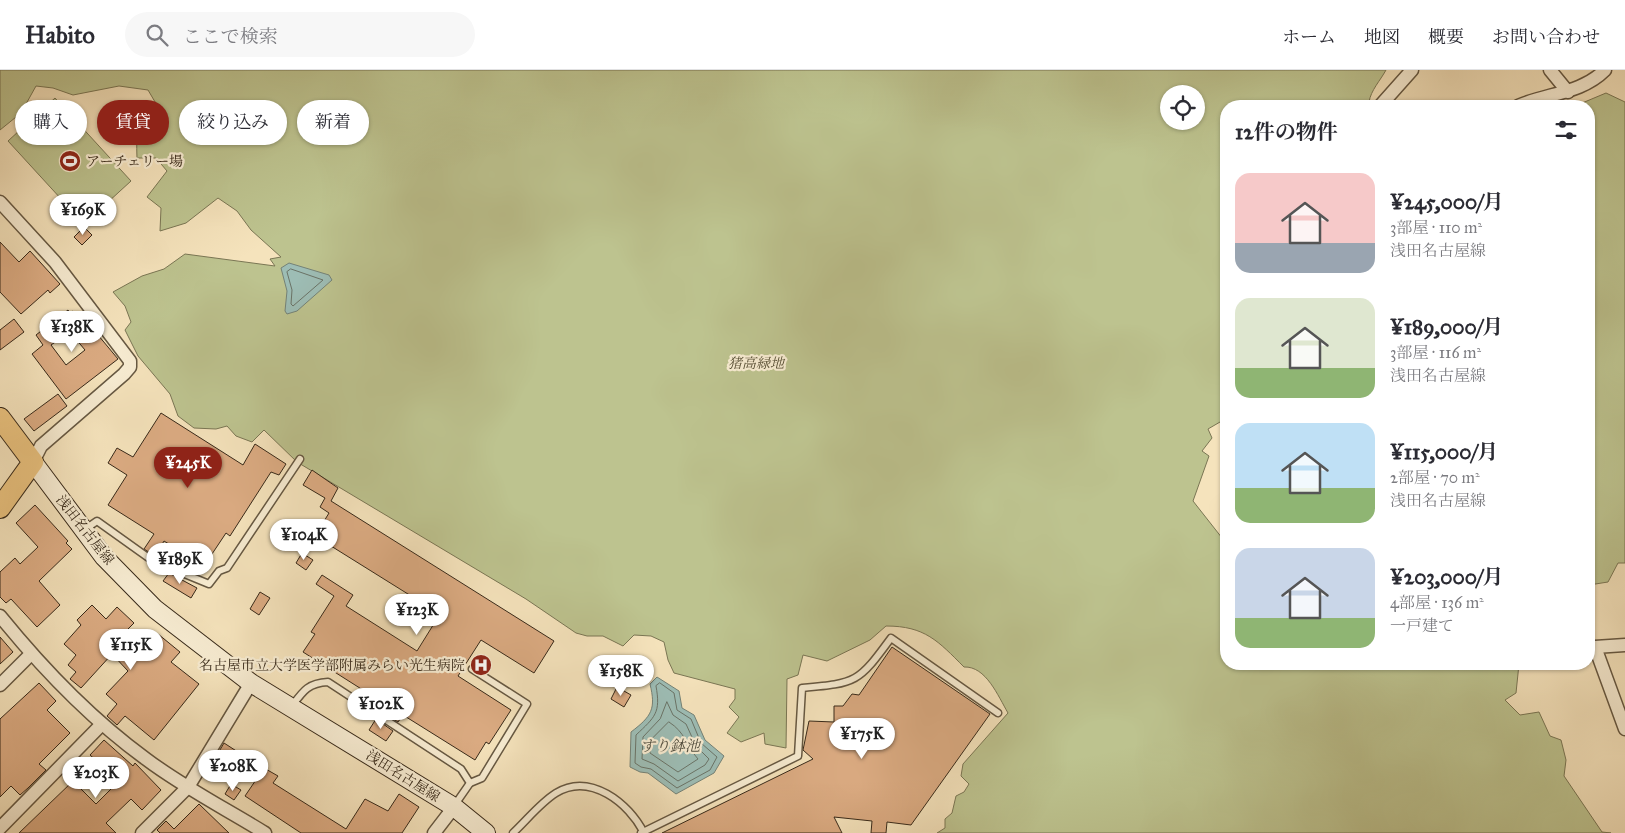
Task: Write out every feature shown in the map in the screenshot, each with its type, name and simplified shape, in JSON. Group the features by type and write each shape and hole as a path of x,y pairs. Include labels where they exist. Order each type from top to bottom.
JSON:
{"main road":[{"path":"0,418 33,462 0,508"},
{"name":"浅田名古屋線","path":"33,462 104,557 155,608 251,683 454,807 486,833"}],"street":[{"path":"1385,100 1412,70"},
{"path":"1550,70 1568,92"},
{"path":"1539,100 1568,92 1589,82 1605,70"},
{"path":"0,202 55,262 130,361 130,367 124,374 41,446 33,462"},
{"path":"0,616 31,654 102,724 146,760 265,833"},
{"path":"1625,645 1595,647 1625,729"},
{"path":"0,685 31,654"},
{"path":"142,833 188,786 251,683"},
{"path":"0,828 102,724"},
{"path":"434,833 454,807"}],"lane":[{"path":"84,530 97,521 152,561 209,584 219,571 227,568 300,459"},
{"path":"513,833 545,801 557,792 574,786 590,787 608,794 638,820 643,833 798,756 802,688 835,685 860,677 869,669 891,638 998,713"},
{"path":"454,807 470,783 482,778 527,704 472,669"},
{"path":"292,707 300,695 314,683 328,682 461,769 470,783"}],"green space":[{"name":"猪高緑地","path":"0,70 1386,70 1370,100 1220,100 1220,422 1208,429 1212,438 1202,451 1209,456 1193,501 1220,535 1220,670 1518,670 1516,693 1505,700 1520,715 1539,712 1550,736 1561,740 1566,760 1564,776 1602,832 1611,833 937,833 945,828 945,819 952,813 956,796 964,792 969,784 961,776 963,764 1008,713 990,683 979,671 964,667 938,643 921,632 899,627 886,626 870,640 827,661 803,655 798,675 787,679 786,748 765,744 764,733 741,742 727,733 739,717 729,707 735,699 735,689 674,673 668,660 664,642 651,636 634,635 623,646 603,636 587,636 576,633 526,599 297,462 264,430 252,442 236,436 227,426 216,429 194,428 178,416 170,394 138,356 125,330 131,322 125,306 113,292 142,276 164,269 185,254 275,266 270,259 281,257 251,230 237,211 218,198 186,223 160,231 161,208 147,197 167,171 156,158 137,158 137,145 169,145 169,100 154,100 148,90 119,86 73,95 53,88 36,86 28,100 15,100 15,118 0,130"},
{"path":"1606,93 1625,102 1625,563 1618,563 1608,582 1595,584 1595,100 1589,100"},
{"name":"アーチェリー場","path":"87,133 131,181 84,224 8,141 15,135 15,145 87,145"}],"water":[{"path":"289,263 329,275 332,280 297,311 287,314 285,311 287,291 281,268"},
{"name":"すり鉢池","path":"657,677 679,691 682,708 694,715 705,740 724,756 714,773 676,794 648,773 640,772 630,767 631,732 644,721 651,711 653,700 650,684"}],"building":[{"path":"84,227 92,235 82,245 74,237"},
{"path":"0,242 19,262 30,251 60,284 50,293 48,290 21,314 0,292"},
{"path":"68,310 70,313 73,311 84,326 88,323 118,359 66,399 32,354 43,345 36,335","holes":["70,332 85,350 66,365 51,345"]},
{"path":"14,319 24,332 0,350 0,330"},
{"path":"58,394 67,406 34,431 24,419"},
{"path":"161,413 243,465 255,444 286,464 279,475 271,472 230,536 226,533 204,566 164,541 155,556 144,549 154,534 108,505 127,475 108,463 117,448 133,457"},
{"path":"312,470 338,488 331,501 554,641 534,673 481,640 458,676 511,710 489,744 486,742 475,760 403,715 398,722 381,711 385,704 303,652 315,634 311,632 334,596 316,584 322,575 353,595 346,606 417,651 440,614 315,536 329,513 320,507 325,498 303,485"},
{"path":"35,505 68,541 66,543 72,549 39,581 60,605 37,627 11,599 6,603 0,597 0,572 15,558 20,564 38,547 16,523"},
{"path":"302,553 313,560 306,570 296,563"},
{"path":"169,573 197,588 191,598 163,581"},
{"path":"260,592 270,598 259,615 250,609"},
{"path":"92,605 106,619 117,607 134,623 123,634 142,653 158,634 180,652 171,662 199,684 154,740 125,716 117,725 107,716 117,704 106,694 128,671 112,654 81,688 70,679 76,672 68,665 76,655 64,644 81,625 77,620"},
{"path":"0,637 13,652 0,664"},
{"path":"892,647 990,714 911,825 887,822 886,833 871,833 872,821 834,817 842,833 662,833 813,759 803,750 809,721 834,722 834,706 843,706 852,694 859,695"},
{"path":"39,683 56,701 47,710 70,733 39,764 46,770 28,788 20,795 11,786 0,797 0,719"},
{"path":"617,687 631,695 624,707 611,699"},
{"path":"376,719 393,731 386,741 369,730"},
{"path":"104,740 133,766 135,763 161,790 142,810 131,799 106,823 116,833 19,833 73,781 96,804 119,781 90,755"},
{"path":"224,743 241,754 226,778 210,767"},
{"path":"264,768 278,776 273,783 346,829 365,799 388,811 399,794 419,807 402,833 301,833 245,796"},
{"path":"231,784 241,790 234,800 225,794"},
{"path":"199,804 229,833 160,833 157,830 166,821 174,829"}],"place":[{"name":"アーチェリー場","path":"70,161"},
{"name":"名古屋市立大学医学部附属みらい光生病院","path":"481,665"}]}
